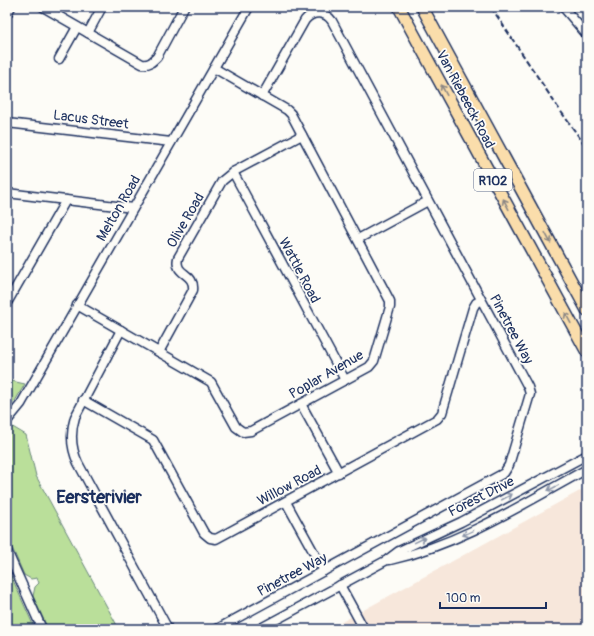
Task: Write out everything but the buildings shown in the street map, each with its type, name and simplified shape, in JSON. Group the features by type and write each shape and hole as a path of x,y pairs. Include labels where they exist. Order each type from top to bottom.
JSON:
{"main road":[{"name":"Van Riebeeck Road","path":"398,7 587,352"},
{"name":"Van Riebeeck Road","path":"422,7 587,310"}],"street":[{"path":"7,14 11,7"},
{"path":"43,7 142,64 149,64 157,56 184,7"},
{"path":"88,32 102,7"},
{"name":"Melton Road","path":"7,421 20,404 78,305 249,7"},
{"path":"563,7 587,34"},
{"name":"Pinetree Way","path":"217,629 504,473 507,469 530,392 332,21 326,15 315,13 305,20 262,96"},
{"path":"59,59 77,27"},
{"name":"Poplar Avenue","path":"78,305 211,382 236,427 241,431 246,432 251,431 369,367 374,361 391,305 389,298 290,112 214,68"},
{"name":"Lacus Street","path":"7,123 171,142"},
{"name":"Olive Road","path":"159,352 193,290 191,279 179,269 177,264 178,258 222,181 233,172 302,135"},
{"name":"Wattle Road","path":"233,172 345,380"},
{"path":"7,193 133,208"},
{"path":"7,303 66,200"},
{"path":"358,239 428,201"},
{"name":"Willow Road","path":"83,400 153,440 204,533 213,539 219,538 439,418 442,413 473,308 476,303 481,300"},
{"path":"121,330 75,417 72,431 72,444 75,457 168,629"},
{"path":"300,404 339,473"},
{"name":"Forest Drive","path":"259,629 387,560 399,551 461,522 587,456"},
{"name":"Forest Drive","path":"387,560 443,544 469,533 587,469"},
{"path":"286,502 324,571"},
{"path":"7,552 42,629"},
{"path":"340,586 364,629"}],"shaded area":[{"path":"587,487 587,629 329,629"}],"green space":[{"path":"7,380 25,384 15,401 7,410"},
{"path":"11,426 26,435 36,476 119,629 48,629 33,596 35,587 39,583 37,578 31,579 24,575 7,536 7,429"},
{"path":"7,567 35,629 7,629"}],"railway":[{"path":"491,7 587,148"}],"district":[{"name":"Eersterivier","path":"99,497"}]}
